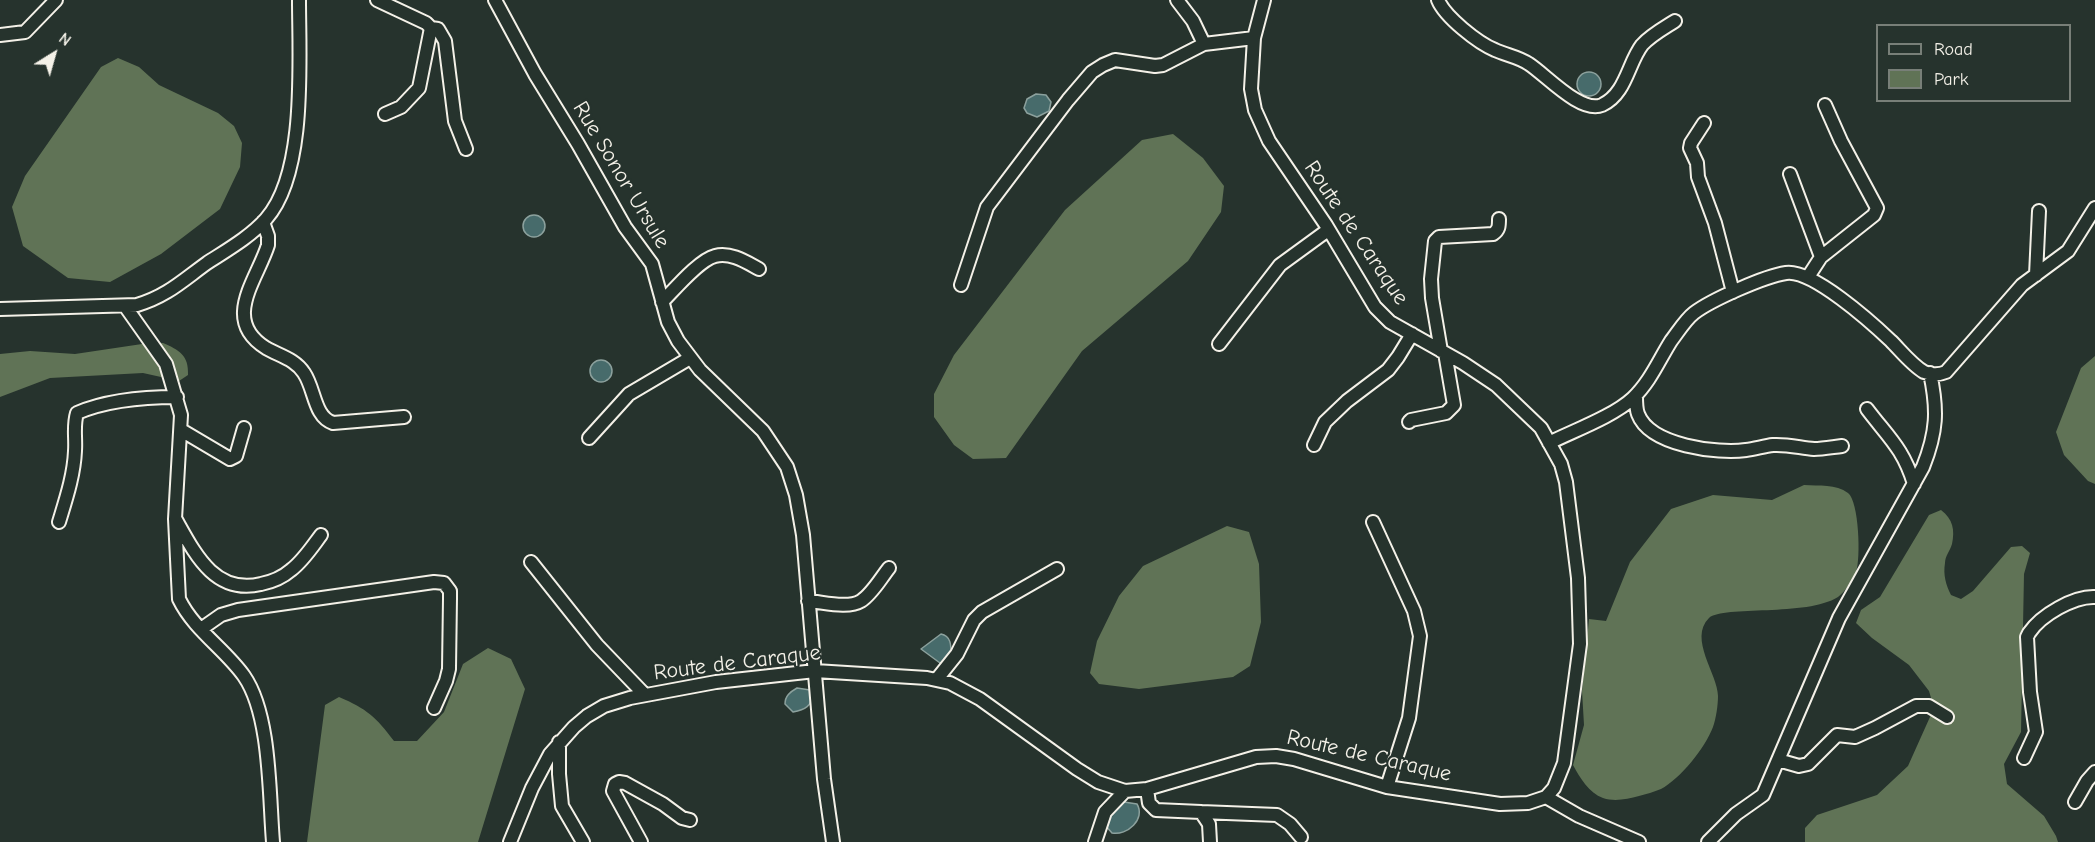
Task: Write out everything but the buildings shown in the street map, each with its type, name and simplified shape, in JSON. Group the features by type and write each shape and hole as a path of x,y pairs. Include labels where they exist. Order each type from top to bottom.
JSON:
{"street":[{"path":"0,35 25,32 56,0"},
{"path":"0,309 137,305 165,294 249,235 263,222 274,209 284,185 296,131 299,0"},
{"path":"377,0 426,23 431,28 438,29 445,41 455,121 466,149"},
{"name":"Rue Sonor Ursule","path":"495,0 535,74 625,227 652,264 662,302 673,331 690,358 764,431 787,467 802,525 824,779 833,842"},
{"path":"1177,0 1192,21 1204,44"},
{"name":"Route de Caraque","path":"510,842 532,788 550,754 559,742 587,716 604,706 645,695 716,682 815,671 937,679 950,683 972,694 1098,782 1125,791 1147,789 1242,761 1276,756 1294,759 1387,787 1500,804 1528,803 1546,797 1554,788 1564,763 1580,644 1578,578 1566,482 1561,464 1541,428 1496,385 1390,322 1375,307 1329,230 1269,141 1255,111 1251,89 1254,38 1264,0"},
{"path":"1438,0 1447,14 1483,43 1531,65 1574,98 1593,106 1605,103 1612,97 1621,86 1643,44 1675,21"},
{"path":"385,114 401,107 419,88 431,28"},
{"path":"961,285 987,207 1092,72 1115,60 1155,66 1163,65 1204,44 1254,38"},
{"path":"1808,277 1821,257 1874,215 1877,208 1841,141 1825,105"},
{"path":"1704,123 1690,148 1697,163 1698,177 1715,223 1733,292"},
{"path":"1790,174 1821,257"},
{"path":"1549,443 1622,407 1636,396 1684,323 1694,313 1733,292 1786,273 1808,277 1856,311 1918,367 1930,373 1940,374 1951,368 2022,285 2068,251 2095,208"},
{"path":"2036,275 2039,211"},
{"path":"1408,422 1446,413 1454,405 1432,298 1431,279 1435,241 1439,237 1493,234 1499,226 1499,219"},
{"path":"263,222 268,236 268,245 243,306 244,320 248,329 266,347 299,366 314,392 322,418 327,421 333,423 404,417"},
{"path":"1220,344 1280,265 1329,230"},
{"path":"662,302 699,266 714,256 732,256 759,269"},
{"path":"125,306 163,357 181,415 175,519 179,599 201,629 239,670 254,694 266,755 273,842"},
{"path":"1314,445 1325,422 1347,401 1388,370 1412,334"},
{"path":"589,438 630,394 690,358"},
{"path":"1708,842 1736,814 1763,795 1839,618 1914,484 1934,434 1936,399 1930,373"},
{"path":"1636,396 1638,414 1644,423 1656,433 1695,447 1726,451 1773,445 1820,449 1842,446"},
{"path":"59,522 67,497 75,450 77,413 106,404 157,397 177,397"},
{"path":"1868,408 1899,448 1914,484"},
{"path":"181,430 230,459 236,456 244,428"},
{"path":"175,519 194,550 217,576 232,585 245,587 268,582 286,574 321,535"},
{"path":"1373,522 1414,611 1419,636 1409,718 1387,787"},
{"path":"531,562 597,645 645,695"},
{"path":"808,601 858,603 866,597 889,568"},
{"path":"937,679 957,654 974,620 982,612 1056,569"},
{"path":"201,629 222,615 238,610 434,582 444,583 450,591 449,669 447,681 434,708"},
{"path":"2024,758 2036,732 2028,667 2029,633 2053,610 2085,598 2095,597"},
{"path":"1778,760 1799,766 1808,764 1837,735 1855,737 1916,706 1929,706 1947,717"},
{"path":"559,742 562,806 583,842"},
{"path":"2076,802 2095,772"},
{"path":"641,842 613,791 615,784 619,782 626,783 663,804 682,818 690,820"},
{"path":"1147,789 1149,803 1156,810 1277,815 1290,824 1301,837"},
{"path":"1095,842 1106,812 1125,791"},
{"path":"1546,797 1579,816 1639,842"},
{"path":"1201,812 1209,824 1210,842"}],"green space":[{"path":"118,58 139,67 159,85 218,113 234,126 242,143 240,167 220,209 161,254 110,282 68,278 23,246 12,207 25,176 101,67"},
{"path":"1173,134 1203,158 1224,186 1221,212 1188,261 1082,351 1006,458 973,459 954,445 934,417 934,394 954,355 1065,210 1142,140"},
{"path":"163,343 178,351 185,358 188,375 179,381 143,373 50,378 0,397 0,354 30,351 75,354"},
{"path":"2095,356 2095,484 2088,481 2064,455 2056,432 2081,368"},
{"path":"1804,485 1838,488 1852,498 1857,518 1858,565 1848,586 1838,597 1824,603 1787,609 1731,612 1709,618 1703,626 1703,646 1717,687 1718,700 1714,724 1704,744 1684,771 1661,789 1621,800 1608,799 1593,793 1573,765 1584,725 1582,691 1589,619 1606,621 1630,562 1671,509 1713,495 1772,500"},
{"path":"1941,510 1951,521 1953,529 1952,544 1944,567 1945,580 1951,595 1961,599 1973,591 2011,547 2022,546 2030,553 2024,574 2021,732 2004,764 2007,784 2044,816 2058,842 1805,842 1805,828 1817,815 1877,795 1908,766 1934,708 1929,691 1909,665 1872,638 1856,623 1861,610 1880,597 1929,515"},
{"path":"1227,526 1249,532 1259,564 1261,622 1250,666 1233,677 1139,689 1099,684 1090,673 1097,641 1119,596 1143,566"},
{"path":"488,648 511,659 525,689 478,842 307,842 325,705 339,697 370,714 394,741 417,741 444,712 463,664"}],"water":[{"path":"1589,72 1598,75 1601,84 1598,93 1589,96 1580,93 1577,84 1580,75"},
{"path":"1036,94 1046,95 1051,102 1049,111 1037,117 1027,113 1024,108 1027,99"},
{"path":"534,215 542,218 545,226 542,234 534,237 526,234 523,226 526,218"},
{"path":"601,360 609,363 612,371 609,379 601,382 593,379 590,371 593,363"},
{"path":"941,634 949,639 951,654 946,661 940,663 921,649"},
{"path":"797,688 810,690 813,693 807,707 793,712 785,701 788,694"},
{"path":"1124,802 1137,804 1139,815 1137,821 1124,832 1112,833 1105,825 1106,821 1114,808"}]}
